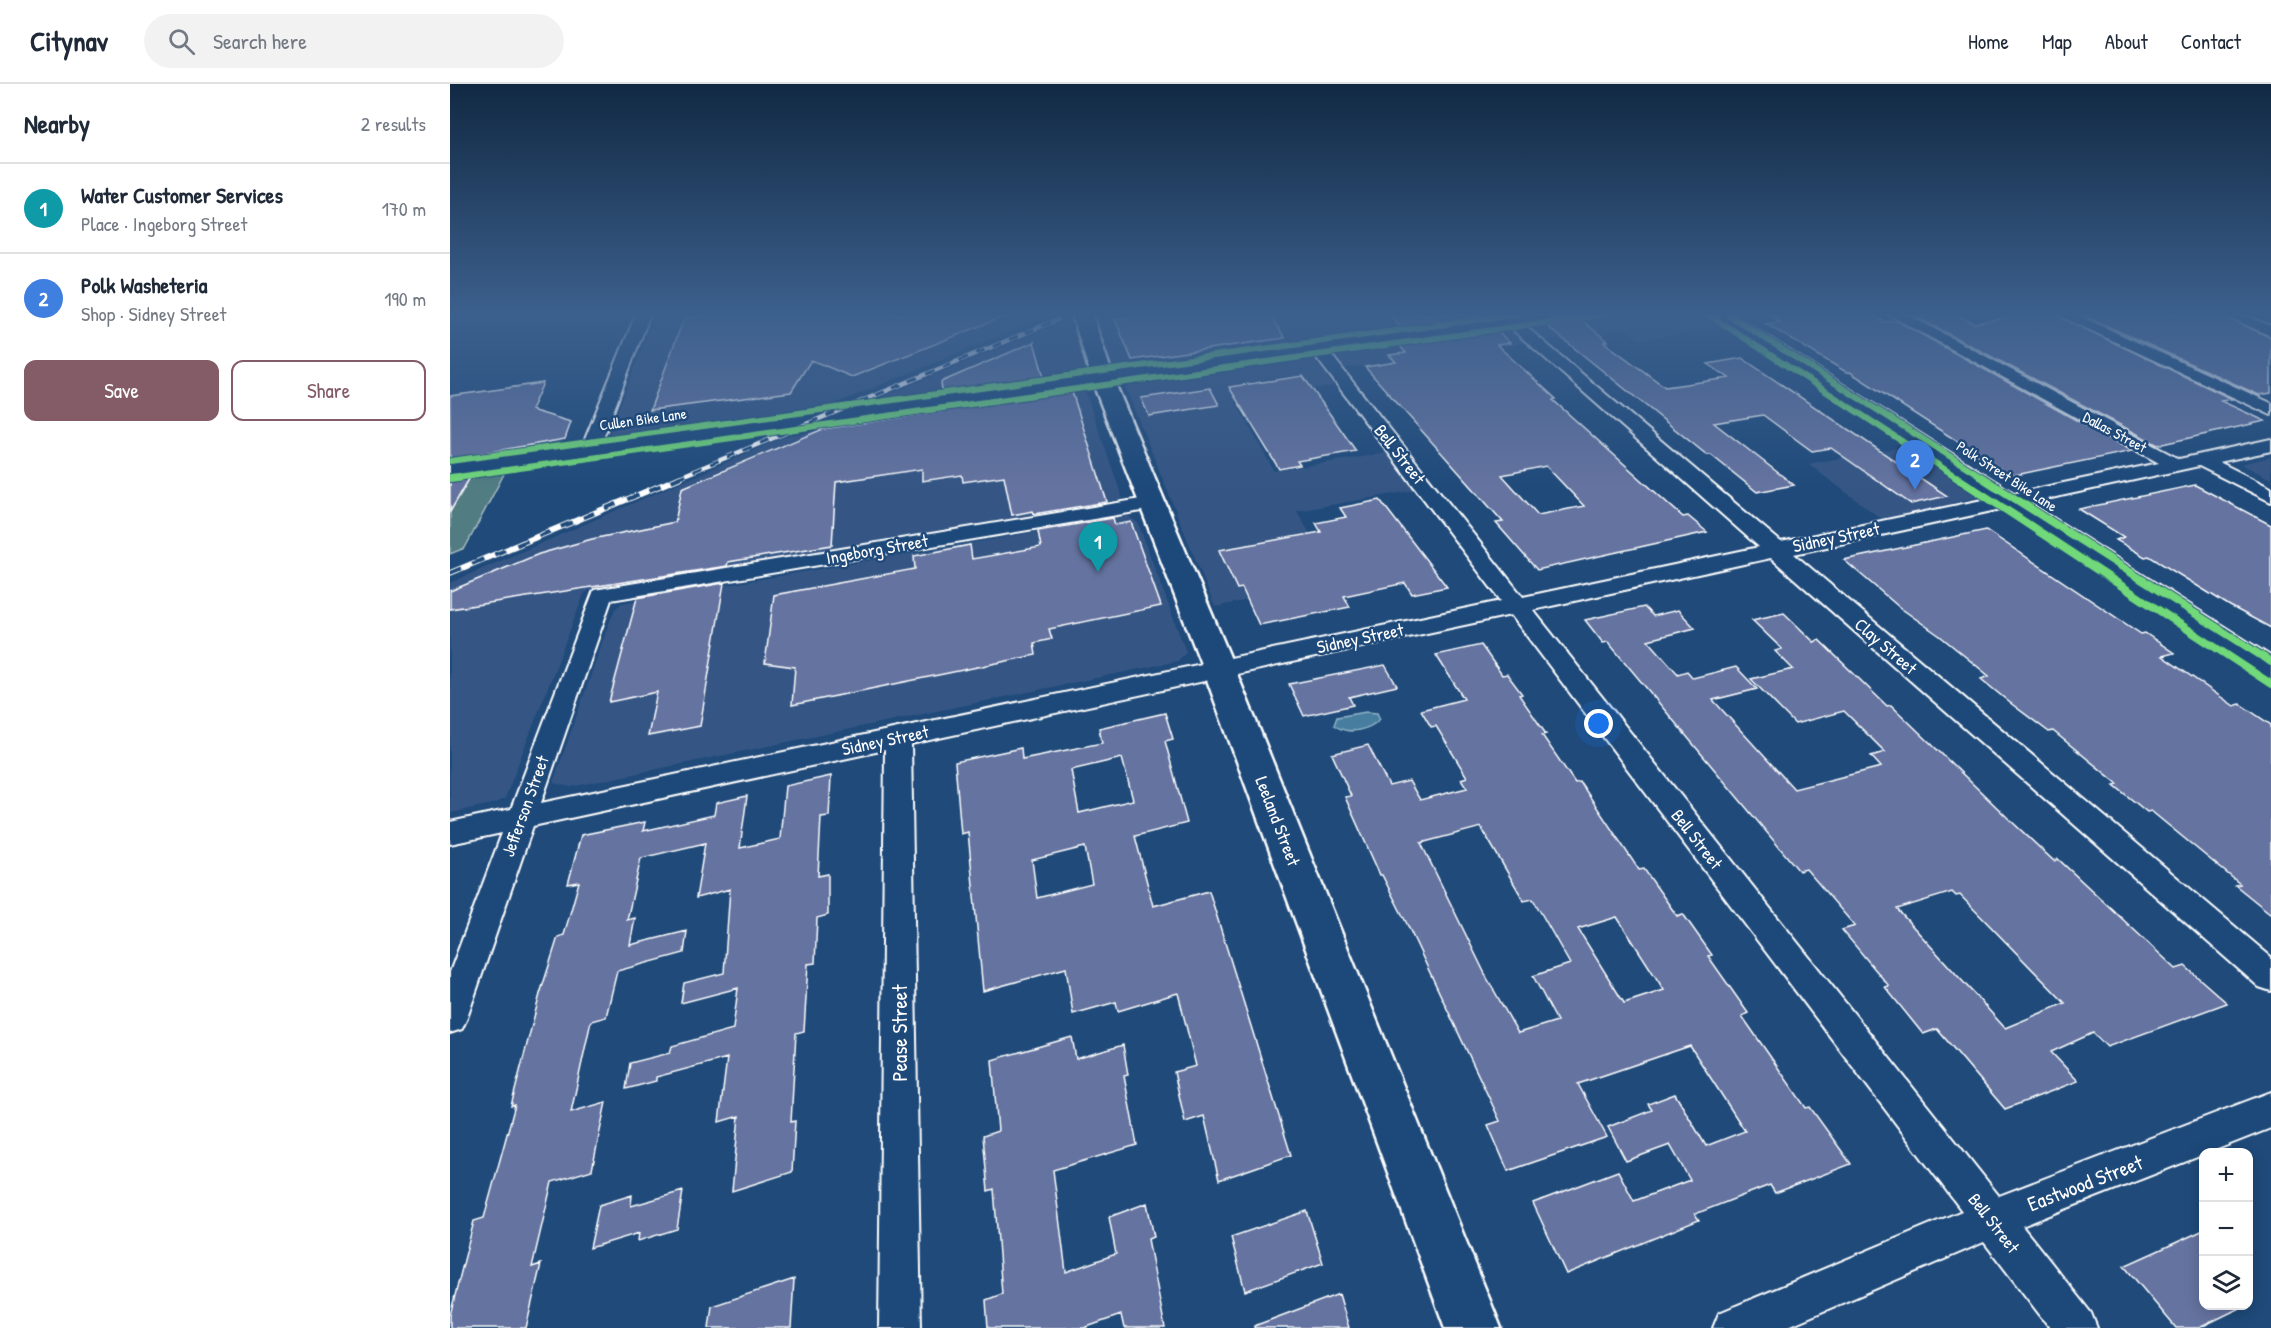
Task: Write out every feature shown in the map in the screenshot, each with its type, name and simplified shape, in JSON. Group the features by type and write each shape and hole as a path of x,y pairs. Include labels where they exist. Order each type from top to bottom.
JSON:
{"main road":[{"name":"Leeland Street","path":"1100,372 1219,669 1473,1328"},
{"path":"450,468 1159,372"},
{"path":"1808,372 2271,671"}],"street":[{"path":"590,449 620,372"},
{"name":"Bell Street","path":"1336,372 2076,1328"},
{"name":"Clay Street","path":"1569,372 2271,977"},
{"name":"Dallas Street","path":"2003,372 2176,465"},
{"path":"2189,372 2271,410"},
{"name":"Sidney Street","path":"450,832 2271,445"},
{"path":"2201,460 2271,496"},
{"name":"Ingeborg Street","path":"602,596 1153,503"},
{"name":"Jefferson Street","path":"450,1018 602,596"},
{"name":"Pease Street","path":"898,738 900,1328"},
{"name":"Eastwood Street","path":"1734,1328 1991,1219 2271,1110"}],"shaded area":[{"path":"633,372 912,372 818,411 612,438 609,433"},
{"path":"941,372 1092,372 867,403"},
{"path":"1200,372 1324,372 1335,386 1235,401 1274,471 1387,453 1416,490 1297,511 1337,581 1215,607 1125,387 1142,380"},
{"path":"1085,391 1123,499 589,590 584,594 505,798 496,803 450,813 450,583 789,435"},
{"path":"1908,446 1982,496 1883,520 1808,464"},
{"path":"2271,457 2271,479 2241,464"},
{"path":"1128,516 1138,523 1186,652 1178,661 571,787 553,783 608,626 615,609 622,603"},
{"path":"1366,712 1377,713 1380,719 1364,729 1352,731 1334,725 1337,717"}],"green space":[{"path":"505,472 465,548 450,554 450,480"}],"building":[{"path":"664,372 803,372 791,392 650,410"},
{"path":"840,372 864,372 852,377"},
{"path":"964,372 1043,372 1044,377 942,391 941,382"},
{"path":"1369,372 1527,372 1556,399 1553,400 1683,517 1688,516 1707,532 1537,570 1496,523 1503,522","holes":["1546,466 1584,506 1538,515 1502,475"]},
{"path":"1604,372 1645,372 1665,387 1729,378 1720,372 1763,372 1947,496 1911,504 1831,448 1812,451 1763,415 1714,423 1794,485 1757,492 1711,455 1707,455"},
{"path":"1850,372 1989,372 2132,451 2011,476"},
{"path":"2021,372 2176,372 2232,399 2221,401 2265,421 2158,445"},
{"path":"2209,372 2271,372 2271,393 2259,395"},
{"path":"1303,376 1356,451 1297,461 1300,465 1279,469 1229,387"},
{"path":"543,383 531,410 571,422 565,439 450,459 450,396"},
{"path":"1210,388 1219,405 1149,416 1141,398"},
{"path":"1072,392 1107,502 1034,514 1033,511 1012,515 1004,476 963,482 962,475 922,481 922,469 836,482 832,545 728,562 727,566 450,609 450,591 539,554 592,539 675,522 682,488 823,429 944,411 944,409"},
{"path":"472,474 450,512 450,477"},
{"path":"2195,485 2271,525 2271,628 2230,606 2149,556 2145,557 2116,540 2124,537 2079,509"},
{"path":"1380,500 1447,587 1412,594 1405,583 1344,596 1350,607 1259,625 1242,588 1237,589 1219,550 1321,532 1316,523 1346,517 1340,508"},
{"path":"1113,518 1115,525 1131,522 1161,606 1049,629 1052,639 1034,643 1036,655 792,705 795,667 765,663 774,595 915,569 914,556 970,545 972,559 1041,547 1038,531"},
{"path":"1986,530 2141,634 2145,633 2174,653 2162,656 2234,706 2240,704 2271,725 2271,914 2235,885 2240,884 2151,811 2147,812 2114,785 2118,784 2053,731 2049,732 1981,679 1989,676 1940,636 1899,607 1844,560"},
{"path":"724,583 700,726 648,736 657,692 609,702 637,598"},
{"path":"1644,607 1653,616 1678,610 1695,628 1648,640 1678,674 1687,671 1693,678 1736,667 1757,689 1713,700 1794,789 1881,767 1871,756 1885,752 1844,711 1795,724 1751,679 1793,669 1775,651 1782,649 1752,620 1784,613 1814,642 1819,640 1887,706 1891,705 2054,861 2058,859 2176,969 2185,966 2227,1003 2107,1047 2093,1033 2051,1052 2078,1081 2005,1109 1937,1029 1923,1034 1885,987 1889,986 1842,930 1855,926 1806,869 1799,871 1608,642 1603,643 1585,620","holes":["1952,892 1956,896 1960,895 2065,1003 2005,1028 1897,909"]},
{"path":"1481,645 1502,675 1507,674 1546,734 1542,735 1575,783 1580,782 1639,870 1644,869 1677,916 1683,914 1712,955 1708,956 1748,1013 1742,1016 1806,1108 1810,1107 1851,1164 1775,1193 1770,1185 1695,1214 1699,1220 1566,1274 1533,1203 1618,1171 1634,1201 1690,1180 1670,1145 1626,1161 1608,1127 1652,1110 1648,1104 1675,1094 1706,1146 1745,1131 1690,1046 1578,1084 1607,1137 1508,1171 1488,1125 1500,1121 1407,924 1380,875 1345,797 1351,796 1332,754 1368,745 1389,786 1409,781 1420,800 1467,788 1461,779 1467,777 1436,726 1431,727 1421,710 1464,699 1436,655","holes":["1481,827 1524,901 1533,899 1570,964 1533,976 1557,1021 1518,1033 1487,978 1421,843","1617,917 1664,990 1624,1003 1578,929"]},
{"path":"1385,665 1397,686 1349,697 1353,705 1304,716 1289,684"},
{"path":"1165,713 1173,739 1165,741 1187,823 1135,836 1153,906 1209,891 1291,1155 1219,1180 1204,1116 1185,1122 1174,1072 1196,1066 1178,993 1118,1011 1116,1002 1073,1014 1066,968 983,991 968,832 961,834 955,762 1021,748 1022,759 1102,743 1099,728","holes":["1122,758 1133,800 1079,813 1071,770","1085,847 1092,884 1037,898 1032,860"]},
{"path":"831,776 829,816 821,817 818,876 828,874 828,915 817,918 815,963 808,964 804,1031 796,1033 791,1122 795,1121 792,1172 732,1191 739,1116 719,1122 727,1058 656,1077 656,1081 626,1089 630,1063 670,1053 672,1046 733,1029 738,988 681,1003 684,983 724,973 730,889 696,898 705,843 641,858 627,920 635,918 630,945 687,931 684,953 617,971 606,1017 591,1021 571,1112 606,1102 592,1170 552,1182 532,1267 541,1264 526,1328 450,1328 450,1315 474,1221 484,1218 515,1105 511,1106 540,994 558,937 564,935 579,882 568,884 581,835 645,822 643,831 714,815 716,803 747,796 740,848 780,839 785,786"},
{"path":"1072,1037 1076,1059 1123,1045 1128,1075 1124,1076 1137,1145 1053,1170 1066,1272 1116,1254 1109,1217 1147,1203 1154,1237 1148,1239 1165,1328 1124,1328 1121,1315 1084,1328 988,1328 986,1300 1002,1294 994,1189 988,1191 983,1136 998,1131 992,1060"},
{"path":"683,1191 677,1229 638,1241 639,1233 590,1248 599,1205 632,1195 631,1206"},
{"path":"1307,1211 1323,1263 1245,1291 1231,1237"},
{"path":"2199,1232 2199,1310 2236,1310 2199,1328 2176,1328 2124,1266"},
{"path":"794,1279 791,1328 709,1328 712,1306"},
{"path":"1339,1294 1349,1328 1254,1328 1254,1326"}],"railway":[{"path":"677,478 932,372"},
{"path":"450,573 681,477"}],"cycle path":[{"name":"Cullen Bike Lane","path":"450,461 1096,372"},
{"path":"450,478 1196,372"},
{"path":"1796,372 2271,684"},
{"name":"Polk Street Bike Lane","path":"1818,372 2271,662"}],"place":[{"name":"Polk Washeteria","path":"1915,490"},
{"name":"Water Customer Services","path":"1098,572"}]}
